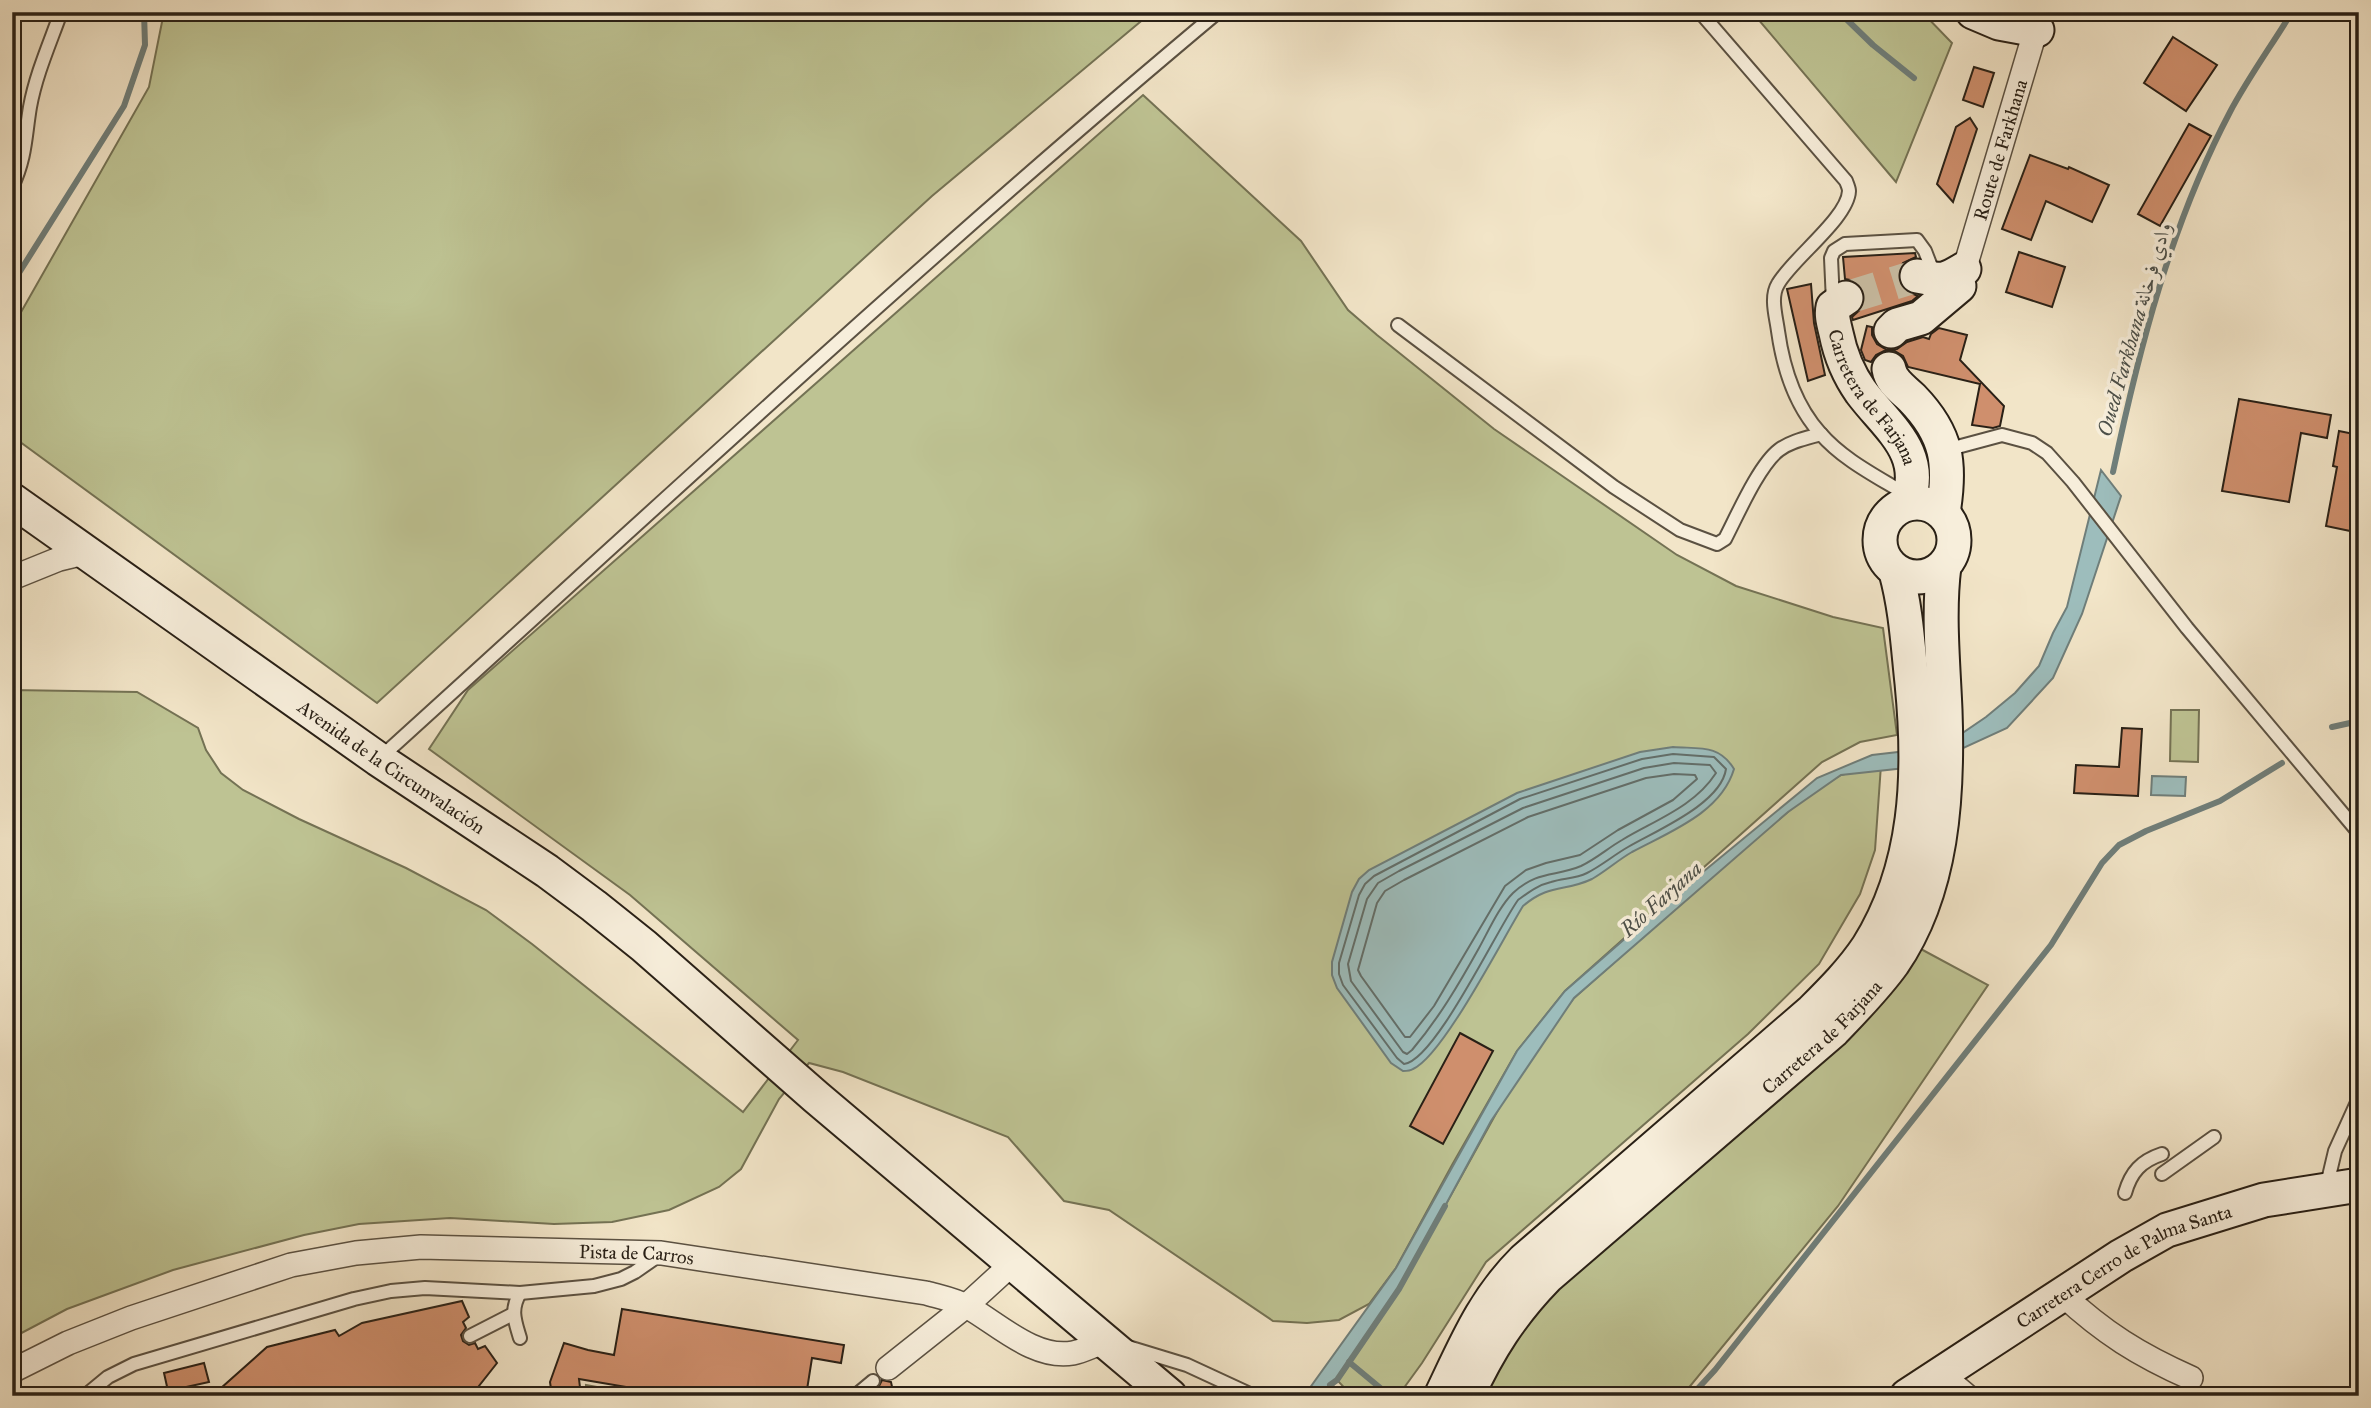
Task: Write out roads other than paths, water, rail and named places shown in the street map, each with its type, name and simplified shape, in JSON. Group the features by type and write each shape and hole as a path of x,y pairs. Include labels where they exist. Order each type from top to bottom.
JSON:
{"main road":[{"path":"1973,12 1999,23 2039,21"},
{"path":"1891,331 1897,325 1921,318 1944,278"},
{"name":"Carretera de Farjana","path":"1840,302 1832,314 1840,350 1860,390 1908,452 1913,474 1908,500 1888,515 1880,534 1879,545 1882,555 1896,572 1931,725"},
{"name":"Carretera de Farjana","path":"1467,1396 1475,1352 1489,1301 1505,1279 1773,1046 1845,977 1867,947 1885,915 1899,881 1908,849 1930,799 1931,725 1944,566 1951,556 1954,533 1943,513 1947,482 1945,450 1923,411 1891,374 1873,373 1862,383 1860,390"},
{"name":"Avenida de la Circunvalación","path":"12,500 378,759 547,871 594,906 1168,1395"},
{"path":"1908,500 1926,504 1943,513"},
{"path":"1896,572 1906,576 1926,576 1944,566"},
{"name":"Carretera Cerro de Palma Santa","path":"1908,1396 2121,1256 2167,1230 2264,1200 2359,1185"},
{"name":"Carretera de Farjana","path":"1441,1396 1475,1352"}],"street":[{"name":"Route de Farkhana","path":"1944,278 2039,21"},
{"path":"12,578 59,559 88,552"},
{"name":"Pista de Carros","path":"12,1371 68,1343 131,1318 291,1265 356,1253 421,1247 661,1253 926,1293 966,1306 1018,1338 1037,1348 1055,1353 1072,1353 1104,1342"},
{"path":"880,1375 966,1306 1013,1263"},
{"path":"2062,1294 2092,1322 2125,1345 2191,1378"},
{"path":"1941,1374 1967,1396"}],"lane":[{"path":"12,187 23,162 30,105 61,12"},
{"path":"378,759 1106,105 1218,12"},
{"path":"1700,12 1846,181 1849,192 1845,204 1835,219 1781,278 1774,292 1779,339 1788,377 1802,407 1821,435 1908,500"},
{"path":"1840,302 1831,258 1834,251 1845,244 1917,240 1944,278"},
{"path":"1398,325 1614,487 1680,530 1717,544 1725,539 1760,476 1777,452 1786,445 1821,435"},
{"path":"1945,450 2002,435 2024,440 2047,453 2212,658 2359,833"},
{"path":"2325,1189 2334,1151 2359,1098"},
{"path":"2162,1174 2214,1137"},
{"path":"2125,1193 2129,1179 2137,1167 2162,1154"},
{"path":"85,1396 108,1377 134,1364 354,1299 425,1288 520,1293 608,1283 635,1272 661,1253"},
{"path":"520,1293 513,1314 520,1338"},
{"path":"470,1336 513,1314"},
{"path":"1104,1342 1146,1351 1187,1365 1254,1396"},
{"path":"855,1396 880,1375"}],"water":[{"name":"Río Farjana","path":"2101,470 2121,496 2082,614 2053,678 2007,728 1924,766 1841,775 1788,812 1574,998 1491,1121 1412,1267 1337,1380 1326,1396 1304,1396 1396,1268 1517,1051 1565,991 1675,895 1817,778 1872,755 1924,749 1958,736 2015,693 2039,666 2067,607"},
{"path":"1673,747 1708,749 1728,761 1734,769 1718,798 1692,820 1632,852 1592,879 1541,894 1523,906 1472,995 1426,1060 1412,1070 1403,1071 1391,1063 1337,988 1332,975 1332,962 1352,892 1359,879 1369,870 1517,793 1640,752"},
{"path":"2152,776 2186,777 2185,796 2151,795"}],"waterway":[{"path":"12,284 124,106 145,45 144,12"},
{"path":"1839,12 1873,45 1914,78"},
{"name":"Oued Farkhana وادي فرخانة","path":"2113,472 2146,334 2190,198 2230,112 2292,12"},
{"path":"2332,727 2359,721"},
{"path":"1691,1396 1715,1370 2051,945 2102,863 2119,845 2220,801 2282,763"},
{"name":"Río Farjana","path":"1330,1385 1337,1380 1399,1289 1445,1206"},
{"path":"1349,1362 1390,1396"}],"tunnel":[{"path":"1846,298 1917,276"}]}
